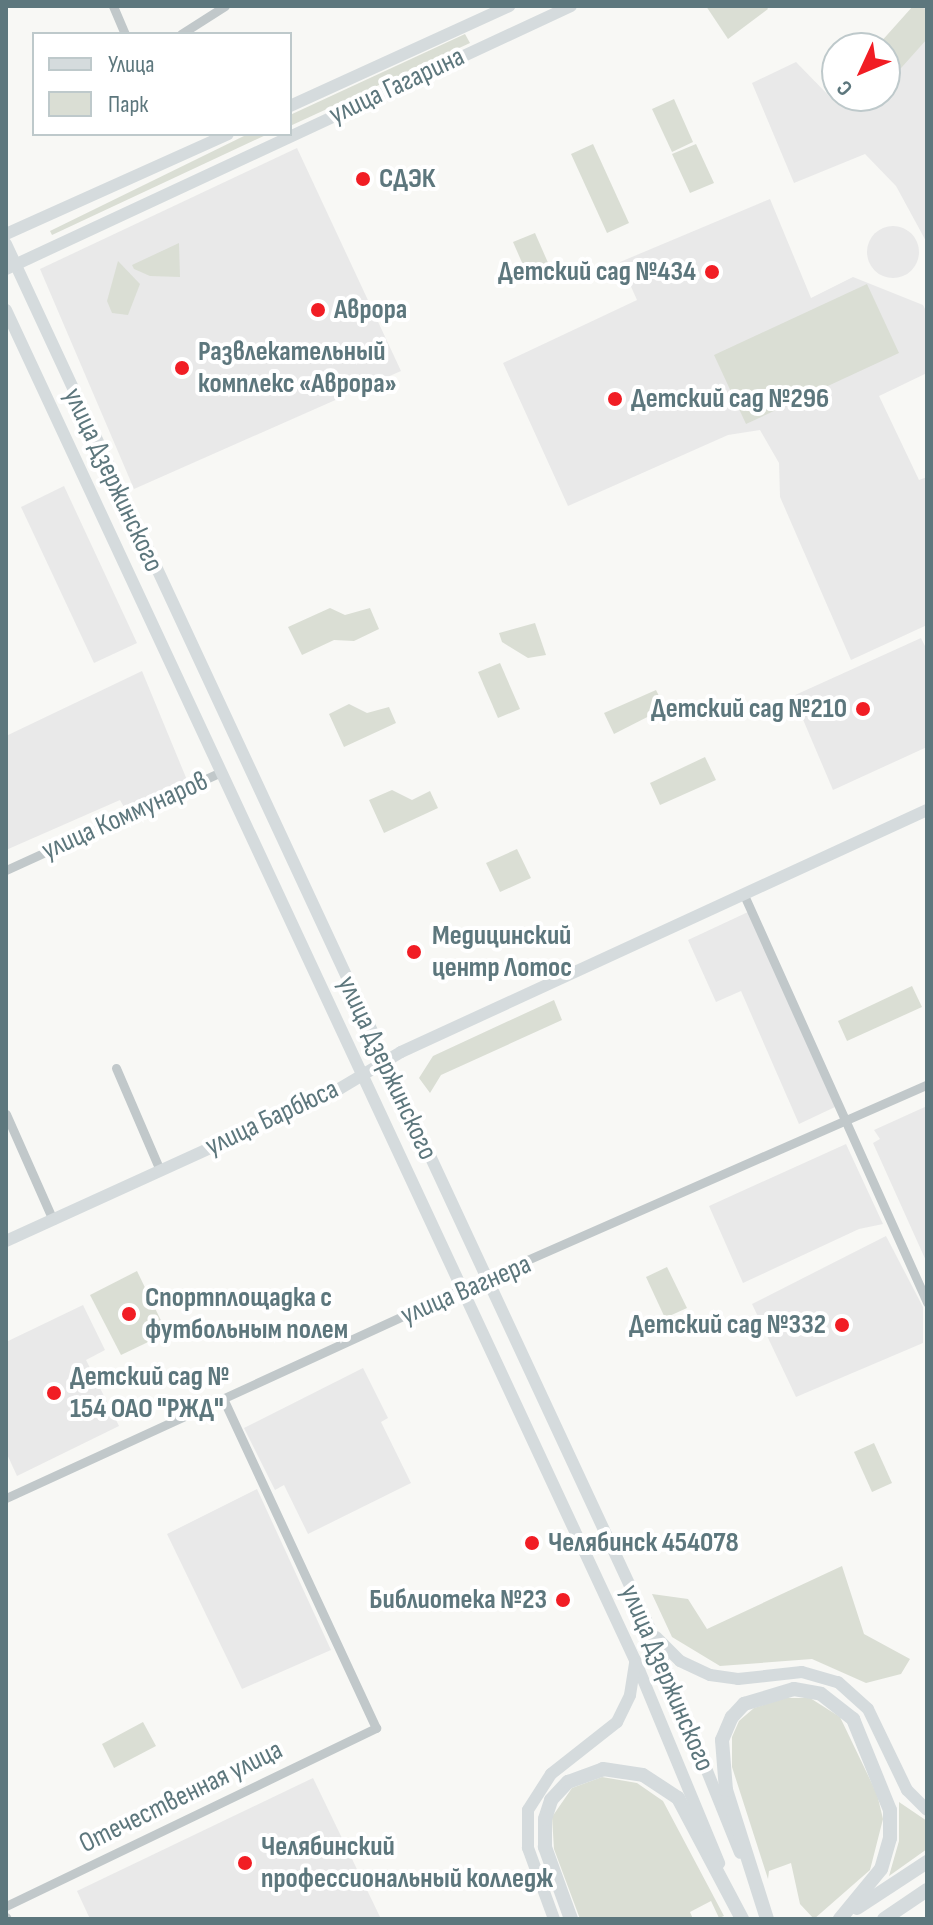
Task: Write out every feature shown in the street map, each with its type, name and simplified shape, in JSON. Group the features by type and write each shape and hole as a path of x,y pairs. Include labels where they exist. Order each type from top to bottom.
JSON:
{"main road":[{"name":"улица Гагарина","path":"292,105 509,6"},
{"name":"улица Гагарина","path":"292,131 571,6"},
{"path":"475,21 486,45"},
{"path":"6,234 224,136"},
{"name":"улица Гагарина","path":"11,267 279,137"},
{"name":"улица Дзержинского","path":"6,244 11,267 650,1629 757,1895"},
{"name":"улица Дзержинского","path":"6,310 635,1660 735,1903"},
{"path":"163,646 185,636"},
{"name":"улица Коммунаров","path":"221,772 244,763"},
{"name":"улица Барбюса","path":"6,1241 362,1075 383,1061 927,810"},
{"name":"улица Вагнера","path":"464,1288 486,1278"},
{"path":"650,1629 674,1657 710,1675 738,1679 802,1672 838,1682 868,1709 907,1790 927,1810"},
{"path":"554,1919 528,1848 528,1810 551,1774 617,1722 633,1687 635,1660"},
{"path":"767,1919 726,1790 722,1740 732,1717 744,1704 767,1694 808,1690 833,1700 853,1719 890,1810 890,1838 881,1869 840,1919"},
{"path":"571,1919 549,1860 545,1819 551,1800 568,1782 603,1769 643,1775 678,1798 742,1919"},
{"path":"840,1919 927,1862"},
{"path":"884,1919 927,1890"}],"street":[{"path":"113,6 124,32"},
{"path":"184,32 225,6"},
{"name":"улица Коммунаров","path":"6,870 221,772"},
{"path":"744,895 848,1118 927,1303"},
{"path":"116,1068 160,1170"},
{"name":"улица Вагнера","path":"486,1278 927,1084"},
{"path":"6,1114 53,1220"},
{"name":"улица Вагнера","path":"6,1498 464,1288"},
{"name":"Отечественная улица","path":"6,1906 376,1728 223,1399"}],"shaded area":[{"path":"918,6 927,6 927,243 896,186 865,154 794,183 752,83 796,62 821,88 821,112 901,112 901,32 898,32"},
{"path":"297,148 401,371 134,489 40,269"},
{"path":"770,199 811,298 853,277 923,305 927,313 927,373 879,396 919,480 927,477 927,625 851,660 780,497 779,463 760,430 728,435 568,506 503,363 637,300 620,262"},
{"path":"893,226 912,233 919,252 912,271 893,278 874,271 867,252 874,233"},
{"path":"64,486 137,643 94,663 21,507"},
{"name":"Детский сад №210","path":"921,638 927,650 927,747 833,790 793,696"},
{"path":"142,671 187,780 124,807 120,800 6,850 6,736"},
{"path":"748,912 835,1107 799,1124 741,991 716,1002 688,940"},
{"path":"927,1106 927,1263 873,1143 880,1139 874,1130"},
{"path":"846,1144 883,1224 859,1229 743,1283 709,1206"},
{"name":"Детский cад №332","path":"886,1236 923,1307 923,1343 796,1397 752,1304"},
{"name":"Детский сад № 154 ОАО \"РЖД\"","path":"83,1305 105,1350 86,1360 119,1426 17,1476 6,1452 6,1342"},
{"path":"363,1368 388,1418 381,1422 411,1483 308,1534 284,1485 275,1490 244,1428"},
{"path":"257,1489 331,1650 242,1689 167,1534"},
{"name":"Челябинский профессиональный колледж","path":"313,1778 381,1919 90,1919 77,1891"}],"green space":[{"path":"706,6 766,6 768,9 728,39"},
{"path":"913,6 927,9 927,39 901,68 901,32 890,32"},
{"path":"465,34 470,43 292,125 292,114"},
{"path":"674,99 693,142 672,152 652,109"},
{"path":"244,136 264,136 52,235 50,231"},
{"path":"593,144 629,223 607,233 571,154"},
{"path":"696,144 714,183 690,193 672,154"},
{"path":"535,233 549,265 527,274 513,242"},
{"path":"179,243 180,277 150,276 134,269 132,265"},
{"path":"118,261 140,284 128,315 112,313 107,301"},
{"path":"867,284 899,353 746,424 714,355"},
{"path":"330,608 345,615 370,608 379,629 354,641 334,640 302,655 288,627"},
{"path":"535,623 546,655 528,658 502,642 499,633"},
{"path":"500,663 520,709 498,718 478,672"},
{"path":"656,690 665,708 614,734 604,713"},
{"path":"349,704 367,713 389,707 396,723 344,747 329,714"},
{"path":"705,757 716,780 660,805 650,783"},
{"path":"392,790 412,800 430,791 438,808 384,833 369,800"},
{"path":"517,849 531,878 500,892 486,863"},
{"path":"912,986 922,1007 847,1041 838,1021"},
{"path":"554,1000 562,1020 441,1075 430,1093 419,1078 433,1056"},
{"path":"667,1267 687,1308 665,1318 646,1277"},
{"name":"Спортплощадка с футбольным полем","path":"137,1271 167,1333 121,1355 90,1295"},
{"path":"874,1443 892,1483 872,1492 854,1452"},
{"path":"842,1566 864,1634 910,1659 901,1674 866,1683 812,1659 720,1666 672,1637 652,1594 688,1599 707,1629"},
{"path":"785,1698 810,1698 840,1717 877,1794 883,1819 870,1870 814,1919 800,1904 791,1863 769,1871 768,1879 732,1767 732,1737 739,1721 754,1708"},
{"path":"143,1722 156,1746 114,1768 102,1744"},
{"path":"602,1777 637,1783 663,1801 724,1916 719,1918 711,1901 690,1912 693,1919 580,1919 554,1849 552,1817 572,1788"},
{"path":"899,1802 927,1821 927,1849 889,1876 899,1841"}],"place":[{"name":"СДЭК","path":"363,179"},
{"name":"Детский сад №434","path":"712,272"},
{"name":"Аврора","path":"318,310"},
{"name":"Развлекательный комплекс «Аврора»","path":"182,368"},
{"name":"Детский сад №296","path":"615,399"},
{"name":"Детский сад №210","path":"863,709"},
{"name":"Медицинский центр Лотос","path":"414,952"},
{"name":"Спортплощадка с футбольным полем","path":"129,1314"},
{"name":"Детский cад №332","path":"842,1325"},
{"name":"Детский сад № 154 ОАО \"РЖД\"","path":"54,1393"},
{"name":"Челябинск 454078","path":"532,1543"},
{"name":"Библиотека №23","path":"563,1600"},
{"name":"Челябинский профессиональный колледж","path":"245,1863"}]}
